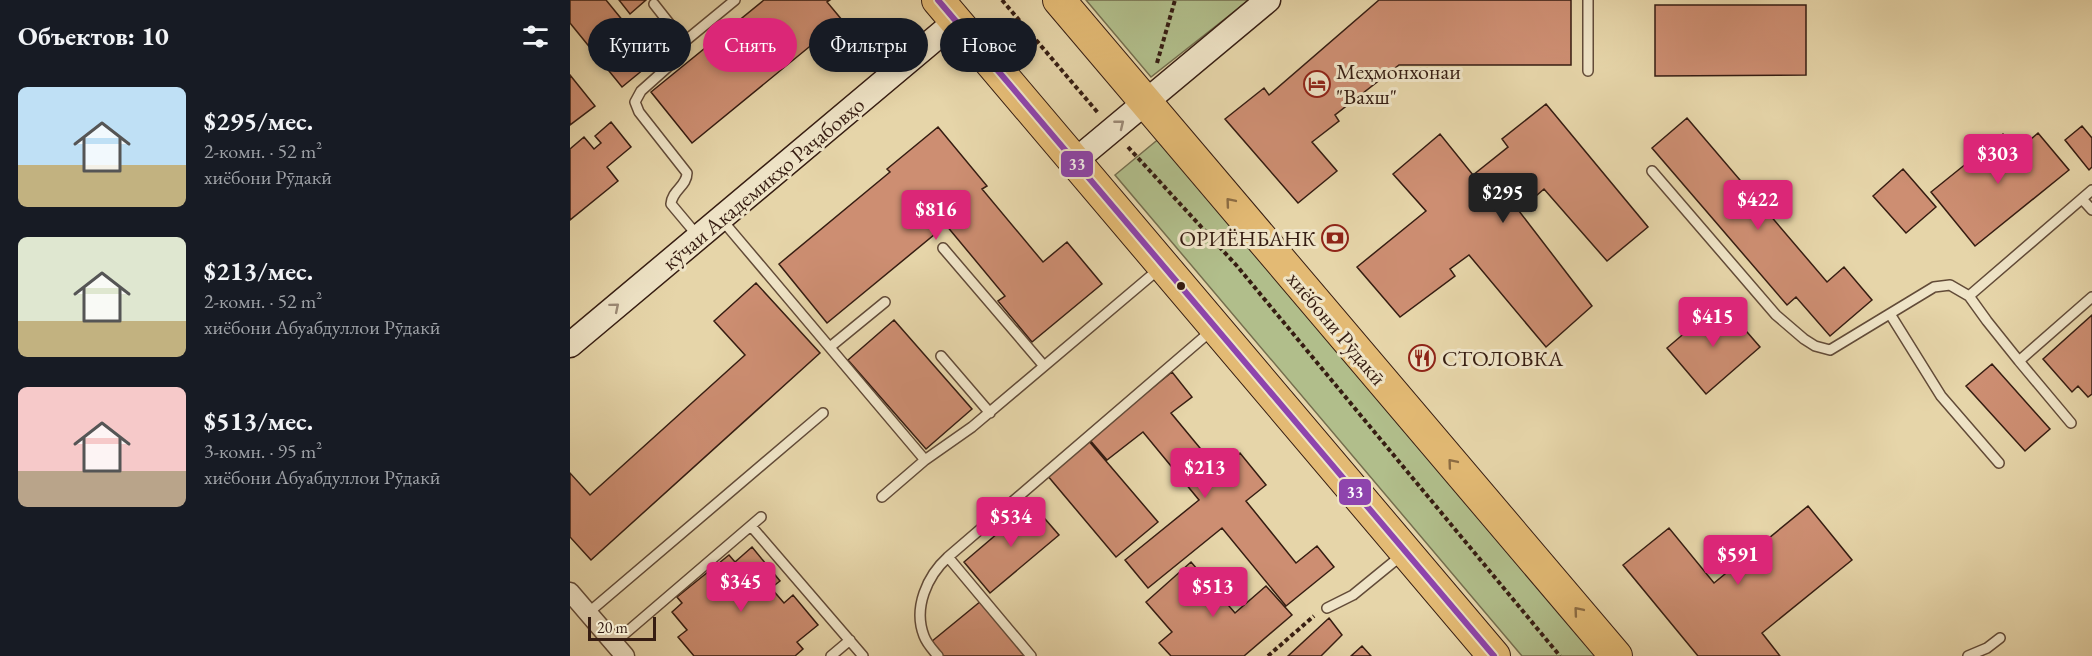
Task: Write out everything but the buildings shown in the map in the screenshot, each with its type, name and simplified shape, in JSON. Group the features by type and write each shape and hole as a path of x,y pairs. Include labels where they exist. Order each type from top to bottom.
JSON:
{"highway":[{"name":"хиёбони Рӯдакӣ","path":"1059,0 1616,656"},
{"path":"947,10 1494,656"}],"street":[{"path":"1075,162 1268,0"},
{"name":"кӯчаи Академикҳо Раҷабовҳо","path":"570,345 721,219 947,10"},
{"path":"570,592 619,649"}],"lane":[{"path":"691,36 735,0"},
{"path":"1588,0 1588,71"},
{"path":"654,4 665,18"},
{"path":"662,72 641,91 635,102 639,112 687,173 686,181 673,195 671,204 698,237"},
{"path":"1652,171 1776,315 1789,328 1815,346 1823,349 1836,348 1934,287 1950,285 1969,296 2071,423"},
{"path":"1969,296 2092,190"},
{"path":"2082,199 2092,210"},
{"path":"721,219 925,460"},
{"path":"943,248 1044,366"},
{"path":"882,497 925,460 990,413 1163,266"},
{"path":"2019,361 2092,297"},
{"path":"830,347 885,302"},
{"path":"1890,314 1941,396 2000,463"},
{"path":"938,656 923,635 922,606 928,581 948,557 1215,327"},
{"path":"941,356 990,413"},
{"path":"588,613 823,413"},
{"path":"619,649 760,518"},
{"path":"750,526 863,656"},
{"path":"1327,608 1353,595 1406,552"},
{"path":"948,557 1031,656"},
{"path":"1968,656 1986,648 2000,638"},
{"path":"831,656 850,640"}],"path":[{"path":"1002,0 1113,130 1237,266 1560,656"},
{"path":"1146,103 1175,0"},
{"path":"1268,656 1319,612 1327,608"}],"green space":[{"path":"1086,0 1249,0 1151,77"},
{"path":"1161,137 1600,656 1522,656 1115,175"}],"transit line":[{"name":"33","path":"938,0 1494,656"}],"place":[{"name":"Меҳмонхонаи \"Вахш\"","path":"1317,84"},
{"name":"ОРИЁНБАНК","path":"1335,238"},
{"name":"СТОЛОВКА","path":"1422,358"}]}
